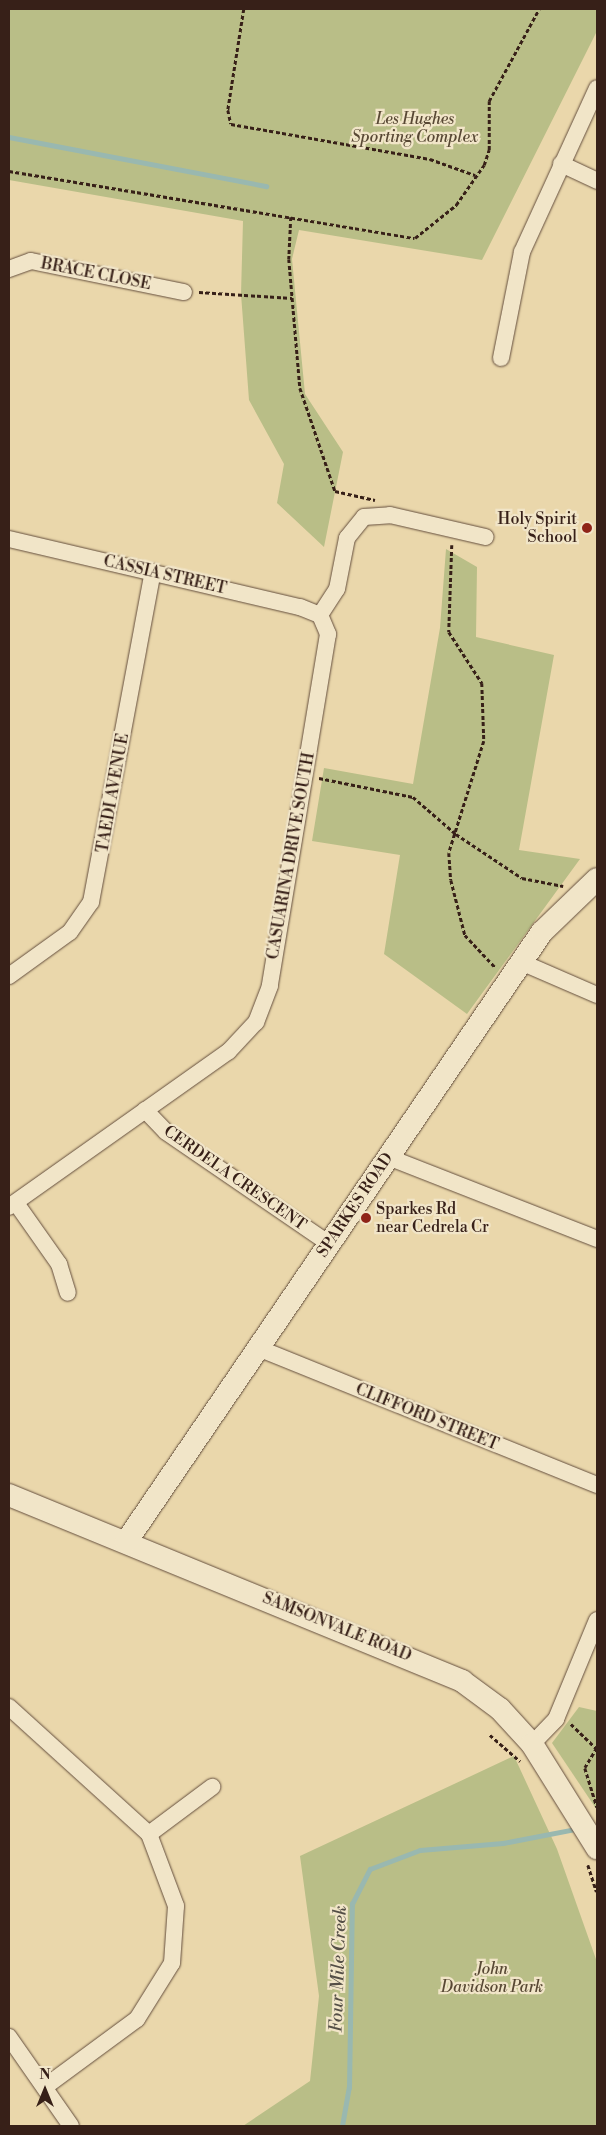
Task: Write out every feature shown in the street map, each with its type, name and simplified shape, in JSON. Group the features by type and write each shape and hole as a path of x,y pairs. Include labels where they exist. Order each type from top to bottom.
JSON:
{"street":[{"path":"501,358 522,252 597,88"},
{"path":"561,164 597,180"},
{"name":"BRACE CLOSE","path":"9,269 30,261 184,292"},
{"path":"320,615 336,589 347,538 364,517 390,515 485,537"},
{"name":"CASSIA STREET","path":"9,539 153,572 320,615"},
{"name":"TAEDI AVENUE","path":"9,976 70,932 91,902 153,572"},
{"name":"CASUARINA DRIVE SOUTH","path":"12,1205 229,1051 246,1035 264,1006 327,644 326,623 320,615"},
{"name":"SPARKES ROAD","path":"126,1542 515,970 575,897 597,879"},
{"path":"515,970 597,995"},
{"name":"CERDELA CRESCENT","path":"145,1110 166,1132 328,1243"},
{"path":"388,1157 597,1239"},
{"path":"12,1205 59,1264 68,1293"},
{"name":"CLIFFORD STREET","path":"258,1348 597,1485"},
{"name":"SAMSONVALE ROAD","path":"9,1495 442,1670 500,1709 581,1797 594,1858"},
{"path":"532,1744 556,1719 597,1620"},
{"path":"9,1707 149,1834 176,1906 172,1963 137,2019 46,2086"},
{"path":"149,1834 212,1787"},
{"path":"9,2036 46,2086 72,2126"}],"path":[{"path":"244,9 228,110 231,124 430,159 475,175"},
{"path":"9,171 414,238 456,205 488,157 489,101 538,9"},
{"path":"291,217 292,298 300,388 335,491 384,502"},
{"path":"184,292 292,298"},
{"path":"452,530 449,632 482,682 484,741 449,853 451,880 465,935 478,953 515,970"},
{"path":"305,775 408,794 456,834 522,878 561,884 575,897"},
{"path":"566,1719 597,1749 585,1768 581,1797 597,1807"},
{"path":"490,1735 524,1766"},
{"path":"594,1858 597,1892"}],"green space":[{"name":"Les Hughes Sporting Complex","path":"9,9 597,9 597,31 482,260 299,230 292,259 305,394 343,452 324,547 277,503 284,464 249,400 241,294 243,221 9,180"},
{"path":"446,549 477,567 476,637 554,655 519,850 580,859 467,1014 384,954 400,855 312,841 324,768 413,784 440,628"},
{"path":"579,1707 597,1711 597,1810 552,1743"},
{"name":"John Davidson Park","path":"514,1756 557,1849 597,1962 597,2126 243,2126 310,2081 319,1996 300,1856"}],"waterway":[{"path":"9,137 266,186"},
{"name":"Four Mile Creek","path":"342,2126 349,2088 352,1904 370,1869 420,1850 503,1843 576,1829"}],"place":[{"name":"Holy Spirit School","path":"587,528"},
{"name":"Sparkes Rd near Cedrela Cr","path":"366,1218"}]}
